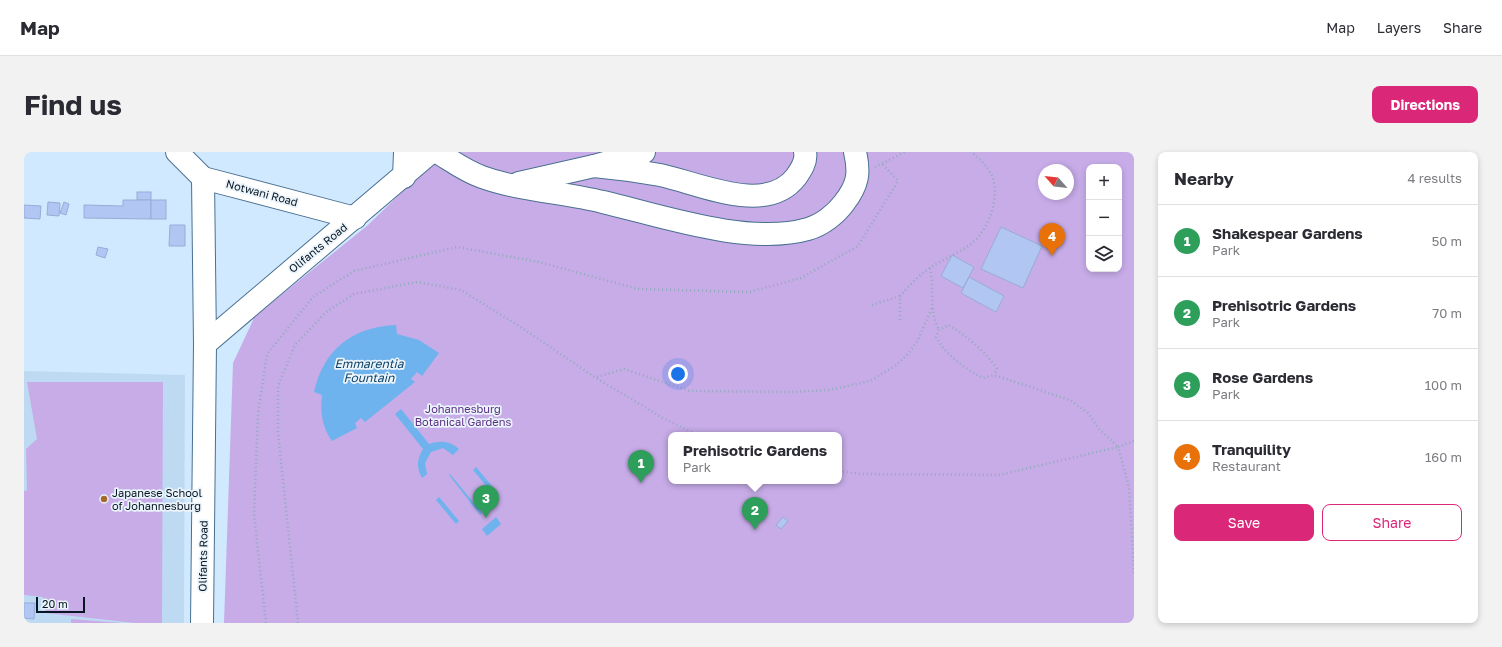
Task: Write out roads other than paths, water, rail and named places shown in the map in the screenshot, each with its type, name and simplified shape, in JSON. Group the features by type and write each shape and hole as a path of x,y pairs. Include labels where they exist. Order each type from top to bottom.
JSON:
{"street":[{"path":"177,152 203,178"},
{"path":"404,177 405,152"},
{"name":"Olifants Road","path":"206,344 275,284 356,218 431,152"},
{"path":"437,152 474,174 510,185 599,201 734,232 765,234 789,233 810,229 825,221 839,210 850,195 859,175 855,152"},
{"path":"510,185 594,166 644,152"},
{"path":"594,166 661,176 742,195 766,194 784,188 794,180 802,169 806,152"},
{"name":"Notwani Road","path":"203,178 356,218"},
{"name":"Olifants Road","path":"202,623 206,344 203,178"}],"water":[{"name":"Emmarentia Fountain","path":"396,325 397,334 419,340 439,353 422,376 417,372 411,379 415,382 365,422 361,418 355,423 357,428 332,441 322,419 322,395 314,392 325,364 333,352 342,343 353,336 366,330"},
{"path":"401,409 429,444 445,442 452,444 459,449 453,455 443,448 431,452 425,463 427,474 422,478 418,463 419,456 423,449 395,414"},
{"path":"476,467 497,492 493,494 473,470"},
{"path":"450,474 482,513 480,515 449,475"},
{"path":"439,497 459,521 456,524 436,500"},
{"path":"496,517 501,524 487,536 482,529"}],"place":[{"name":"Tranquility","path":"1052,256"},
{"name":"Shakespear Gardens","path":"641,483"},
{"name":"Japanese School of Johannesburg","path":"104,499"},
{"name":"Rose Gardens","path":"486,518"},
{"name":"Prehisotric Gardens","path":"755,530"}],"park label":[{"name":"Johannesburg Botanical Gardens","path":"463,415"}]}
